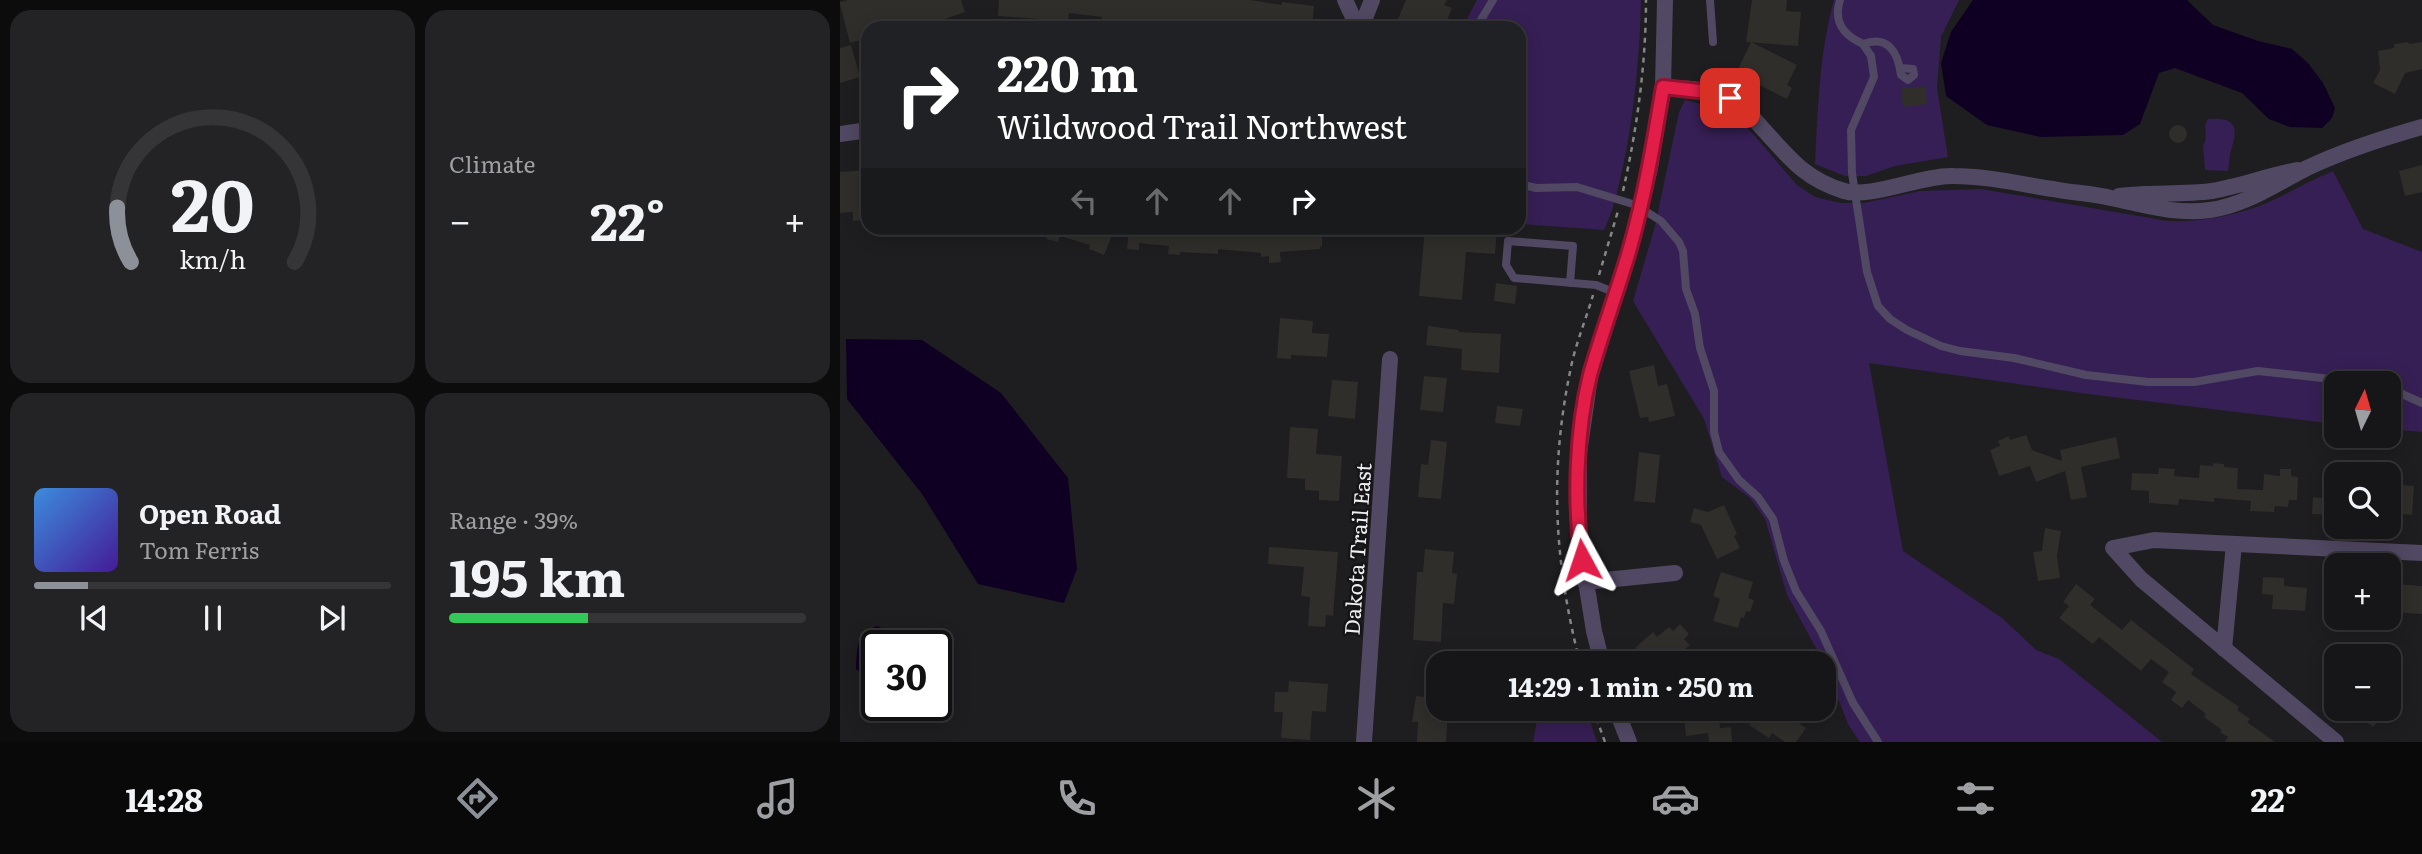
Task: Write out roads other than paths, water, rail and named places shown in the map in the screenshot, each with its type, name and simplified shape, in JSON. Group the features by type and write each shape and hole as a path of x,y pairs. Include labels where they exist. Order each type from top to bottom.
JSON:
{"street":[{"path":"1345,0 1356,21"},
{"path":"1362,21 1372,0"},
{"path":"1600,651 1579,538 1579,453 1590,377 1650,168 1663,87 1665,0"},
{"path":"1663,87 1708,92 1730,98 1749,114 1807,175 1849,193 1874,191 1950,175 1985,177 2109,197 2210,191 2233,187 2263,176 2307,169 2422,127"},
{"path":"840,134 861,131"},
{"name":"Dakota Trail East","path":"1364,742 1390,359"},
{"path":"2336,742 2140,579 2113,548 2154,540 2422,553"},
{"path":"2224,649 2234,544"},
{"path":"1586,582 1675,573"},
{"path":"1621,721 1629,742"}],"lane":[{"path":"1480,21 1493,0"},
{"path":"1710,0 1713,42"},
{"path":"1840,0 1837,14 1843,31 1863,44 1871,55 1874,77 1851,130 1852,173 1867,272 1878,306 1890,319 1941,346 2014,358 2087,375 2148,382 2194,382 2258,372 2324,379"},
{"path":"1863,44 1879,41 1889,44 1895,52 1900,68"},
{"path":"1526,186 1577,187 1640,207 1671,230 1683,250 1686,289 1695,314 1700,348 1714,391 1714,432 1719,453 1739,480 1758,497 1773,519 1784,561 1796,591 1821,631 1853,703 1878,742"},
{"path":"1570,283 1573,246 1508,240 1506,265 1514,278 1570,283 1596,285 1616,293"},
{"path":"2401,393 2422,403"}]}
